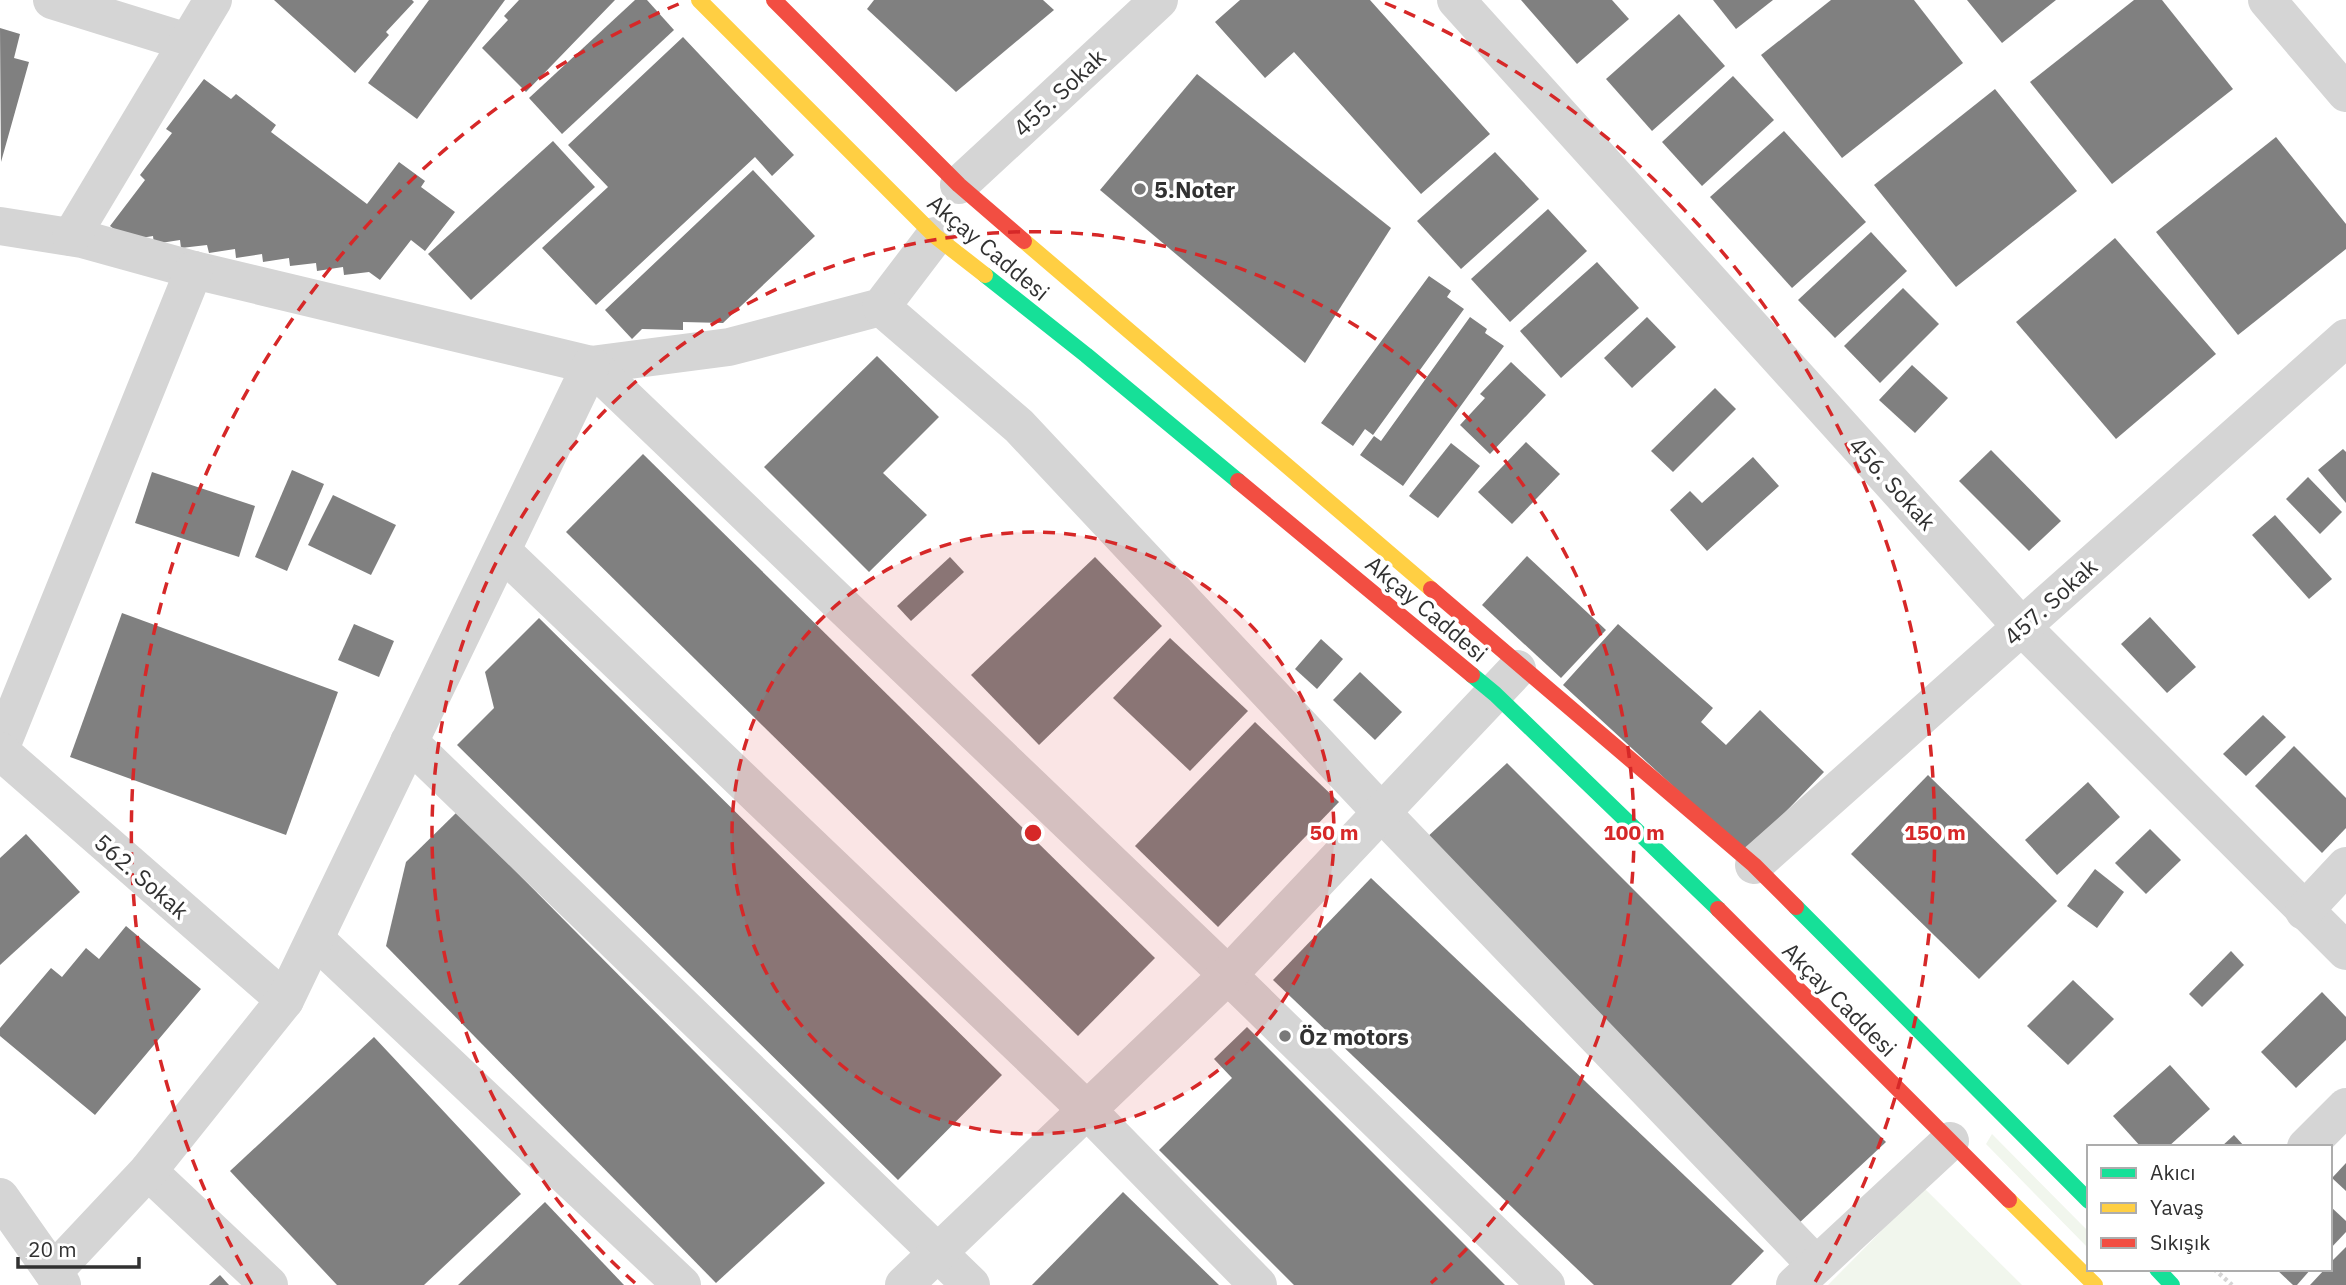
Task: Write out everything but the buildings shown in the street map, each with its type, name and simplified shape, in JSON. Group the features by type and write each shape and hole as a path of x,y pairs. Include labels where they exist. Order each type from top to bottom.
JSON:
{"main road":[{"name":"Akçay Caddesi","path":"699,0 935,236 1086,355 1495,694 1718,909 2095,1285"},
{"name":"Akçay Caddesi","path":"774,0 959,184 1754,865 2087,1199"}],"street":[{"path":"52,0 187,42"},
{"path":"71,237 213,0"},
{"name":"455. Sokak","path":"959,184 1159,0"},
{"name":"456. Sokak","path":"1456,0 2022,626 2346,951"},
{"path":"2267,0 2346,93"},
{"path":"0,226 71,237 194,270 591,365 729,347 881,307 935,236"},
{"path":"0,750 194,270"},
{"path":"881,307 1019,426 1382,813 1806,1275 1950,1140"},
{"name":"457. Sokak","path":"1754,865 2346,338"},
{"path":"0,1197 57,1279 148,1171 285,1000 591,365"},
{"path":"591,365 1228,975 1546,1285"},
{"path":"502,551 1087,1110 1258,1285"},
{"path":"904,1285 1228,975 1522,664"},
{"path":"409,742 971,1285"},
{"name":"562. Sokak","path":"0,750 285,1000"},
{"path":"2304,911 2346,866"},
{"path":"315,939 682,1285"},
{"path":"2308,1145 2346,1107"},
{"path":"148,1171 269,1285"}],"path":[{"path":"2216,1271 2232,1285"}],"shaded area":[{"path":"1992,1134 2087,1230 2087,1247 1986,1144"},
{"path":"1924,1188 2022,1285 1828,1285"}],"traffic: fast":[{"path":"985,275 1238,481"},
{"path":"1472,675 1718,909"},
{"path":"1796,907 2087,1199"},
{"path":"2159,1271 2172,1285"}],"traffic: slow":[{"path":"699,0 935,236 985,275"},
{"path":"1024,241 1431,589"},
{"path":"2009,1200 2095,1285"}],"traffic: jam":[{"path":"774,0 959,185 1024,241"},
{"path":"1238,481 1472,675"},
{"path":"1431,589 1754,865 1796,907"},
{"path":"1718,909 2009,1200"}],"place":[{"name":"5.Noter","path":"1140,189"},
{"name":"Öz motors","path":"1285,1036"}]}
